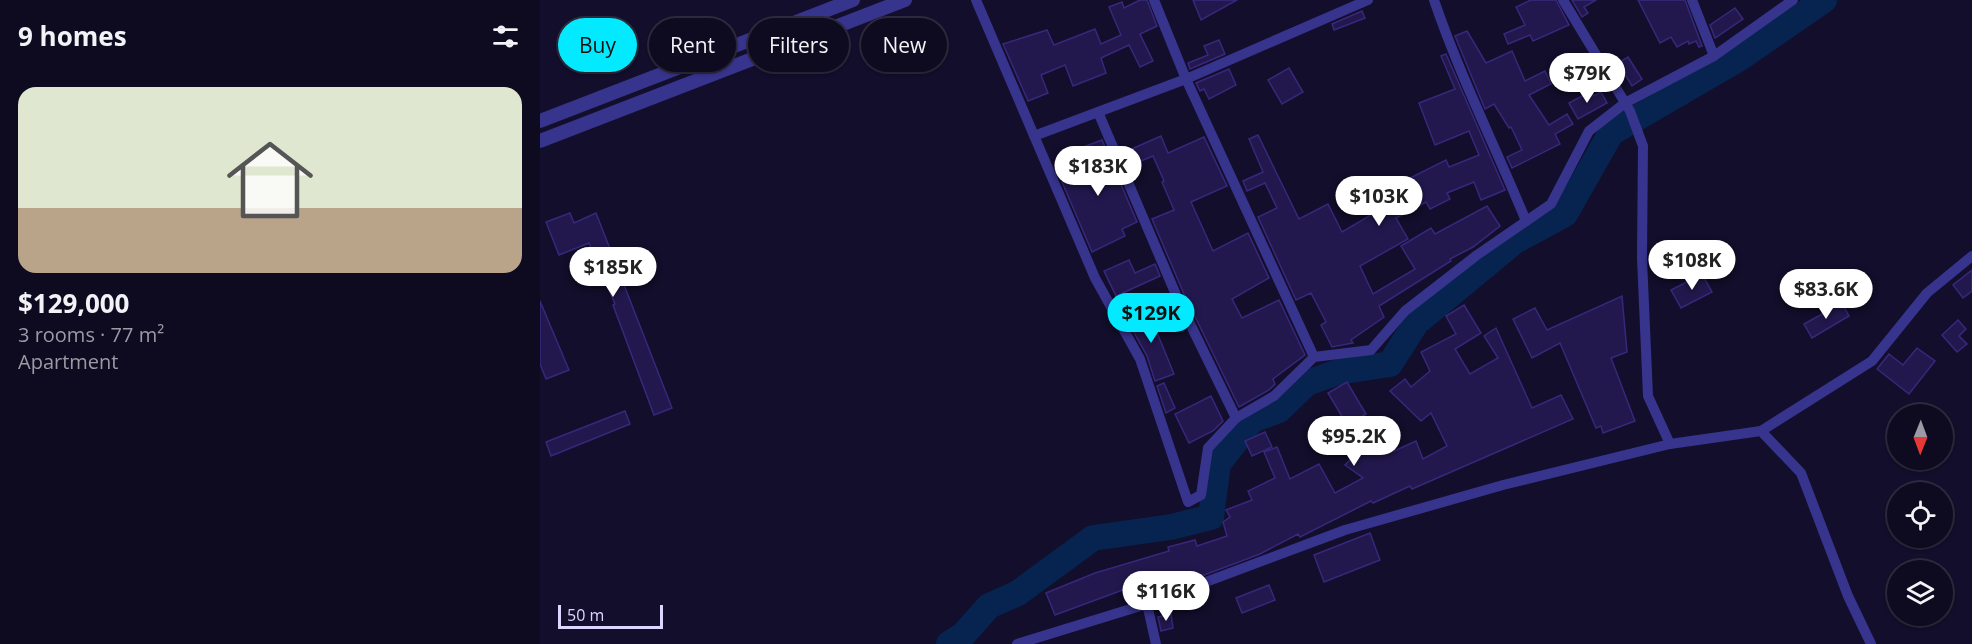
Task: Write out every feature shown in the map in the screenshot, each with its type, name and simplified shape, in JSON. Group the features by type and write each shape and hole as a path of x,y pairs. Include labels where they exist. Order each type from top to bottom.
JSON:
{"street":[{"path":"540,121 853,0"},
{"path":"540,141 905,0"},
{"path":"976,0 1095,278 1140,360 1188,502 1201,495 1208,448 1236,418 1274,396 1314,357 1371,350 1404,311 1477,255 1551,204 1589,131 1714,56 1789,1"},
{"path":"1154,0 1186,79 1314,357"},
{"path":"1034,136 1186,79 1368,0"},
{"path":"1434,0 1451,49 1468,82 1526,221"},
{"path":"1692,0 1714,56"},
{"path":"1567,1 1635,122 1643,146 1642,259 1648,396 1670,444"},
{"path":"1098,112 1177,297 1236,418"},
{"path":"1017,644 1147,604 1346,530 1503,484 1670,444 1761,431 1872,361 1927,293 1972,256"},
{"path":"1761,431 1802,473 1848,596 1871,644"},
{"path":"1147,604 1156,644"}],"building":[{"path":"1140,0 1147,0 1157,26 1140,34 1153,61 1140,67 1129,45 1101,58 1106,73 1073,86 1065,65 1041,75 1048,93 1028,101 1003,44 1047,30 1054,45 1095,29 1101,44 1121,35 1109,7 1122,2 1124,8"},
{"path":"1193,0 1237,0 1201,20"},
{"path":"1531,0 1556,0 1569,25 1533,41 1530,35 1508,44 1504,34 1525,25 1516,7"},
{"path":"1572,0 1596,0 1584,7 1588,13 1582,17"},
{"path":"1638,0 1685,0 1702,46 1699,47 1696,41 1689,44 1688,41 1677,47 1671,37 1660,43"},
{"path":"1735,8 1743,19 1715,38 1710,25"},
{"path":"1362,11 1365,18 1334,30 1332,24"},
{"path":"1467,31 1486,63 1512,51 1525,81 1545,71 1551,84 1529,95 1549,125 1567,114 1573,124 1555,134 1560,144 1512,168 1507,157 1522,150 1511,127 1509,128 1494,104 1485,109 1455,36"},
{"path":"1219,40 1225,54 1190,69 1188,63 1208,55 1204,46"},
{"path":"1446,54 1505,190 1481,200 1474,182 1447,193 1450,199 1430,209 1426,202 1396,218 1408,239 1360,266 1373,294 1415,269 1401,246 1431,228 1435,234 1487,206 1500,226 1473,247 1450,259 1451,261 1379,306 1384,317 1351,340 1353,343 1332,347 1321,325 1326,322 1311,293 1296,300 1258,217 1277,208 1265,183 1247,191 1243,181 1263,172 1249,139 1258,135 1299,219 1328,204 1342,232 1383,208 1376,195 1446,160 1449,167 1479,155 1469,131 1435,145 1419,103 1455,89 1441,56"},
{"path":"1628,57 1642,79 1632,86 1618,63"},
{"path":"1289,68 1303,92 1282,104 1268,80"},
{"path":"1229,69 1236,85 1209,99 1204,89 1200,91 1196,83"},
{"path":"1591,91 1594,96 1601,92 1607,103 1578,119 1569,103"},
{"path":"1161,136 1168,153 1204,137 1227,186 1191,202 1213,251 1248,233 1269,278 1232,299 1242,318 1279,300 1305,355 1273,379 1275,384 1269,390 1239,407 1184,294 1152,219 1174,210 1153,156 1129,166 1122,148 1125,147 1127,151"},
{"path":"1102,140 1137,222 1122,229 1125,236 1092,252 1062,182 1078,176 1070,152"},
{"path":"570,213 574,223 596,213 672,408 654,415 613,305 615,304 589,243 559,255 546,222"},
{"path":"1129,260 1135,273 1155,264 1160,276 1116,296 1104,271"},
{"path":"1972,270 1972,291 1963,298 1953,285"},
{"path":"1702,274 1712,292 1681,308 1671,290"},
{"path":"1622,296 1627,352 1611,358 1635,421 1603,433 1601,426 1596,428 1560,343 1532,358 1513,319 1535,308 1547,330"},
{"path":"540,301 569,370 546,379 540,364"},
{"path":"1842,303 1849,316 1812,338 1804,324"},
{"path":"1464,305 1481,333 1455,349 1470,374 1498,358 1484,336 1496,328 1532,408 1561,395 1573,419 1412,489 1410,486 1373,503 1371,501 1300,537 1298,534 1260,554 1183,583 1131,598 1128,588 1055,615 1046,593 1095,573 1169,551 1168,547 1195,540 1197,546 1227,536 1223,522 1230,517 1226,510 1252,500 1248,491 1275,478 1264,452 1277,447 1290,479 1319,464 1335,493 1363,478 1345,465 1355,455 1343,442 1352,433 1328,393 1347,382 1366,414 1361,417 1394,451 1416,441 1423,459 1447,446 1431,413 1421,421 1390,391 1405,379 1411,387 1430,371 1421,352 1456,334 1446,316"},
{"path":"1147,308 1174,374 1155,381 1147,356 1126,318"},
{"path":"1958,320 1966,329 1959,336 1967,344 1957,352 1942,335"},
{"path":"1917,348 1935,361 1909,394 1877,369 1889,354 1903,365"},
{"path":"1164,383 1175,408 1166,413 1157,386"},
{"path":"1211,396 1223,421 1213,431 1189,443 1175,414"},
{"path":"625,411 630,424 551,456 546,442"},
{"path":"1265,432 1272,447 1252,456 1245,441"},
{"path":"1370,533 1380,560 1324,582 1314,555"},
{"path":"1269,585 1275,600 1242,613 1236,598"},
{"path":"1171,614 1173,628 1161,631 1158,617"}],"waterway":[{"path":"949,644 963,635 989,606 1018,593 1093,538 1171,527 1211,517 1218,464 1252,420 1279,410 1307,383 1338,372 1390,364 1416,323 1515,241 1565,214 1611,133 1740,58 1824,0"}]}
